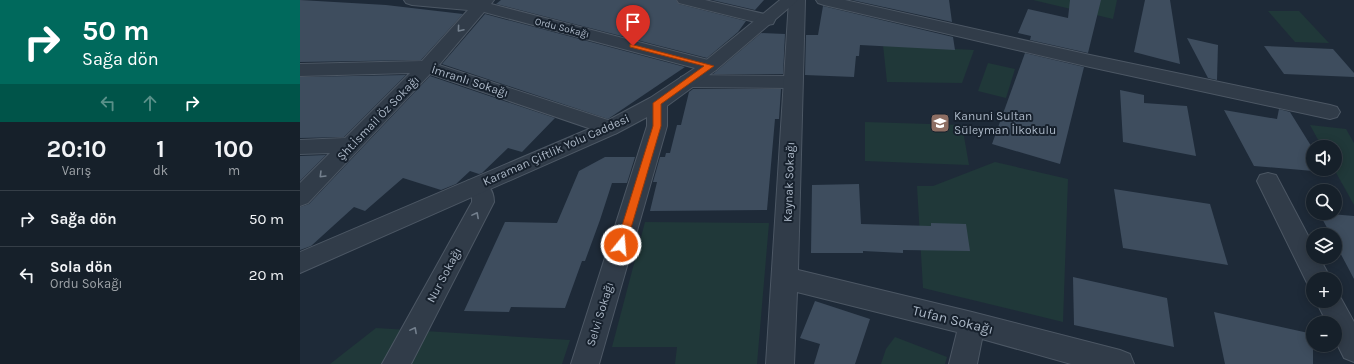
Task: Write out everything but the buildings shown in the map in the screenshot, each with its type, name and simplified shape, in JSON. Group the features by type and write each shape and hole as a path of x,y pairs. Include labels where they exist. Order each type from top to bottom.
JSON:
{"street":[{"name":"Ordu Sokağı","path":"412,0 482,3 710,66"},
{"path":"685,0 767,20"},
{"name":"Karaman Çiftlik Yolu Caddesi","path":"300,263 610,128 657,103 710,66 790,0"},
{"name":"Kaynak Sokağı","path":"780,364 797,0"},
{"path":"824,0 1090,61 1330,112"},
{"name":"Şht.İsmail Öz Sokağı","path":"300,197 427,67 482,3"},
{"name":"İmranlı Sokağı","path":"300,70 427,67 610,128"},
{"path":"688,81 793,82"},
{"name":"Selvi Sokağı","path":"585,364 657,126 657,103"},
{"path":"300,147 352,145"},
{"path":"1268,182 1314,272"},
{"name":"Nur Sokağı","path":"396,364 483,202 483,195 475,186"},
{"name":"Tufan Sokağı","path":"785,278 972,324 1120,364"},
{"path":"1333,308 1354,349"},
{"path":"963,364 972,324"}],"green space":[{"path":"1033,0 1117,0 1113,19"},
{"path":"1268,11 1299,11 1329,43 1295,42"},
{"path":"883,45 974,50 962,83 887,82"},
{"path":"988,63 1015,69 1006,98 978,91"},
{"path":"865,122 962,125 969,165 865,161"},
{"path":"1310,125 1346,129 1354,143 1354,205 1338,176 1342,176 1342,140 1318,140"},
{"path":"995,162 1068,179 1063,322 923,288 917,186 933,186"},
{"path":"645,222 769,223 757,364 675,364 677,347 612,347"},
{"path":"376,328 570,340 562,364 330,364"},
{"path":"895,337 947,357 945,364 881,364 886,349"}],"place":[{"name":"Kanuni Sultan Süleyman İlkokulu","path":"940,123"}],"route":[{"path":"621,245 657,126 657,103 710,66 633,46"}]}
